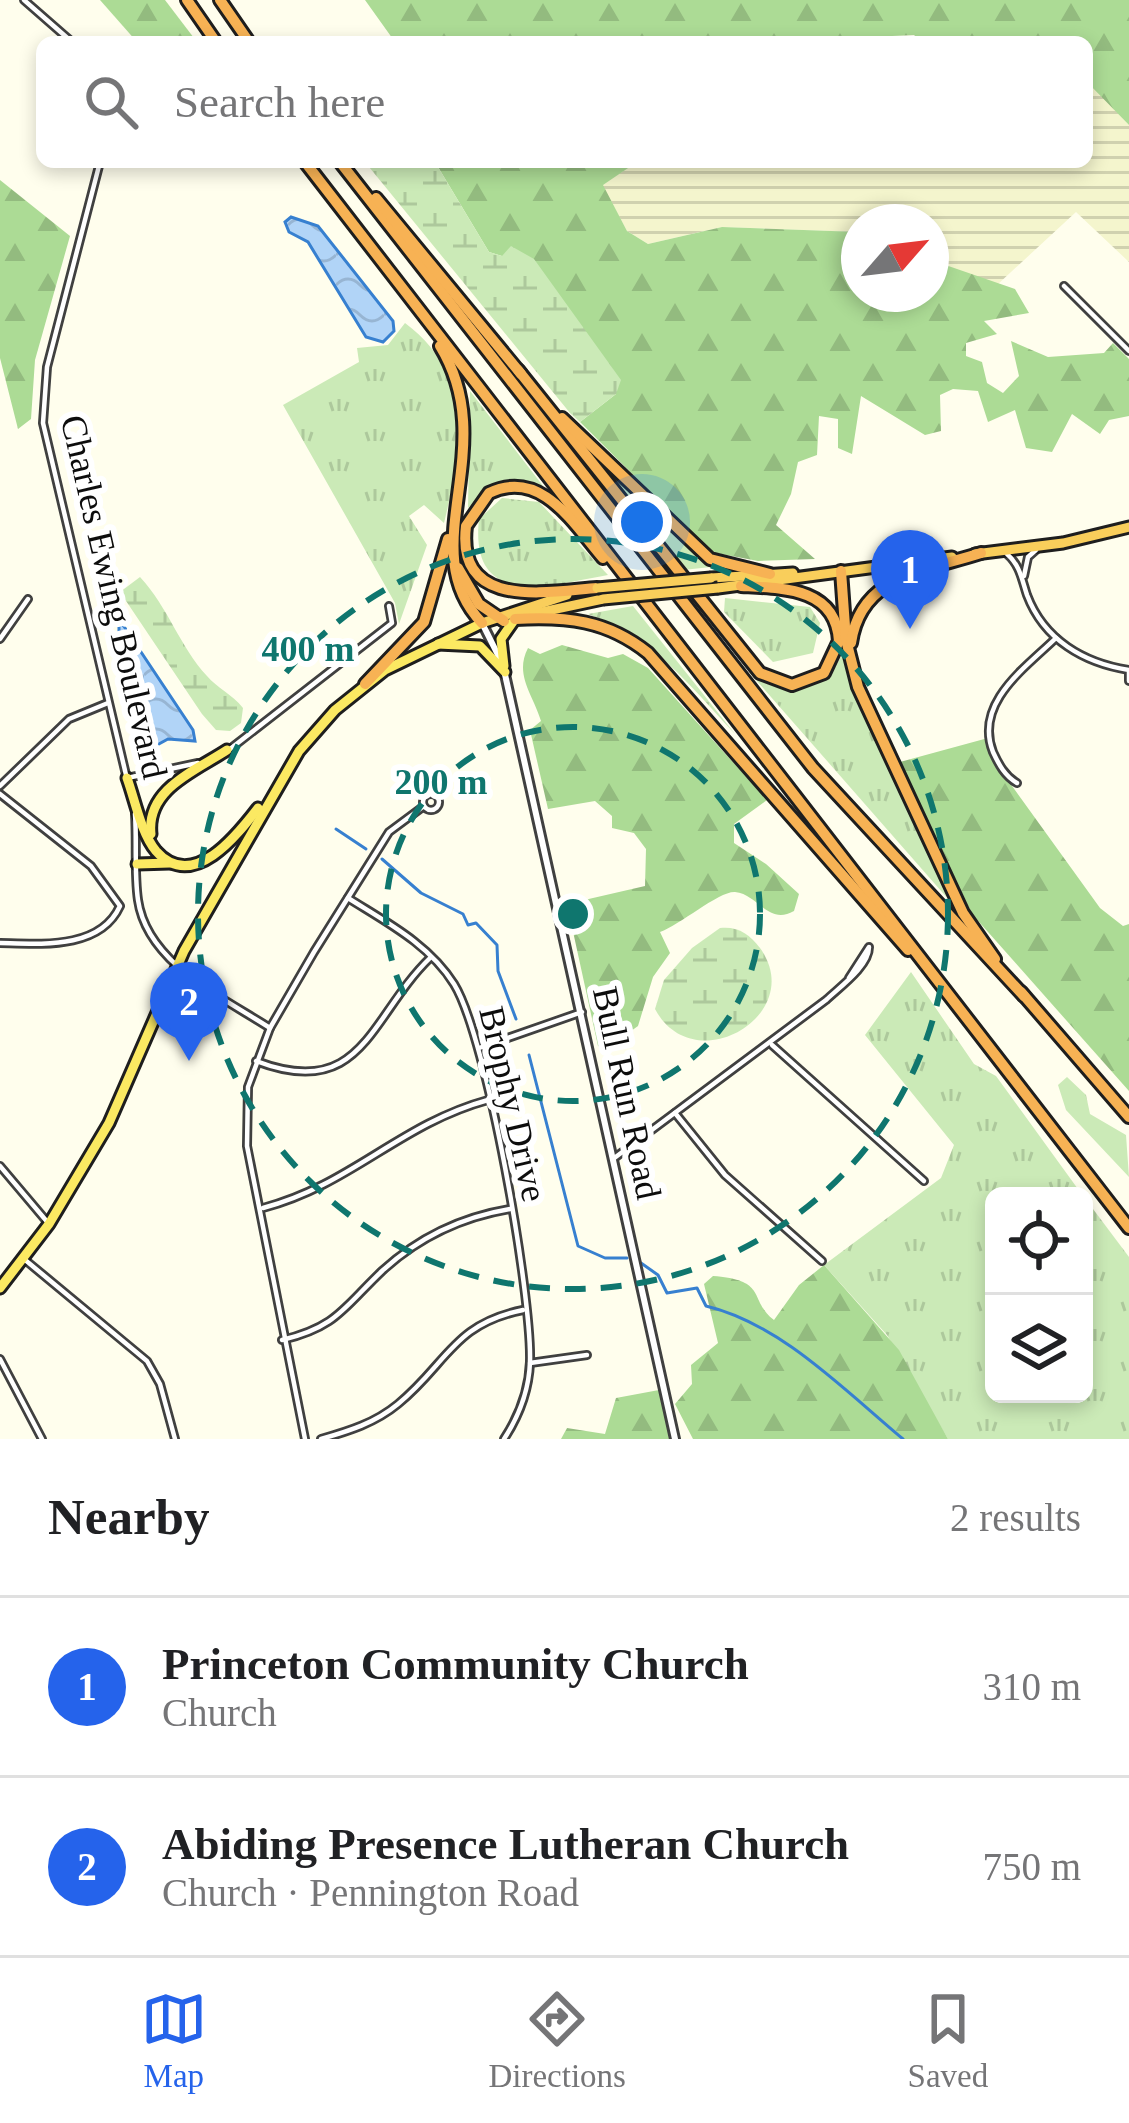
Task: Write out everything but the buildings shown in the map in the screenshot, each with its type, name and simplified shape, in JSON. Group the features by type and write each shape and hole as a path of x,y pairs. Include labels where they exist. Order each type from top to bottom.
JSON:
{"highway":[{"path":"187,0 212,36"},
{"path":"220,0 245,36"},
{"path":"309,168 1129,1228"},
{"path":"347,168 518,370 760,673 795,685 824,673 838,641 824,605 794,589 714,583"},
{"path":"347,168 813,768 1129,1117"},
{"path":"421,312 462,394 467,435 453,548 457,587 498,620 557,617 593,623 625,637 655,660 1022,1086"},
{"path":"518,370 702,553 730,568 770,574"},
{"path":"365,684 415,634 430,610 462,483"},
{"path":"686,652 546,495 527,487 505,487 486,495 471,513 465,535 468,554 493,586 522,594 600,594 714,583 770,574 841,571"},
{"path":"741,586 1040,546 1129,527"},
{"path":"854,676 854,626 873,592 889,582 981,553"},
{"path":"841,571 854,676 969,925 1024,996"},
{"path":"498,620 600,594"},
{"path":"498,620 600,594"}],"main road":[{"path":"137,864 208,859 229,846 325,720 365,684 426,646 498,620 505,672"},
{"path":"426,646 474,644 490,652 505,672"},
{"path":"176,862 151,833 154,804 168,788 227,750"},
{"path":"0,1288 49,1224 121,1102 178,965 290,765"},
{"path":"127,778 152,845 176,862"}],"street":[{"path":"24,0 65,36"},
{"name":"Charles Ewing Boulevard","path":"98,168 47,367 46,450 127,778 142,918 178,965 270,1028"},
{"path":"1064,286 1129,351"},
{"path":"1023,582 1028,557 1040,546"},
{"path":"1003,550 1018,566 1038,618 1056,638 1088,660 1129,670 1129,681"},
{"path":"0,639 28,599"},
{"path":"127,778 227,750 392,623 388,606"},
{"name":"Bull Run Road","path":"498,620 505,672 675,1439"},
{"path":"1017,783 995,756 991,715 1002,692 1056,638"},
{"path":"0,943 76,940 107,923 121,906 91,866 0,790 14,767 69,719 108,703"},
{"path":"304,1439 246,1131 256,1061 270,1028 389,832 424,806"},
{"name":"Brophy Drive","path":"348,898 432,956 465,1004 478,1048 510,1209 530,1363 521,1406 504,1439"},
{"path":"613,1159 849,978 868,957 868,947 862,949 849,978"},
{"path":"256,1061 303,1075 341,1060 382,1025 432,956"},
{"path":"478,1048 582,1012"},
{"path":"770,1043 924,1181"},
{"path":"263,1208 336,1180 424,1121 489,1099"},
{"path":"675,1113 724,1174 821,1261"},
{"path":"0,1166 49,1224"},
{"path":"282,1340 333,1322 380,1274 427,1238 465,1220 510,1209"},
{"path":"24,1259 147,1361 160,1384 175,1439"},
{"path":"321,1439 362,1426 399,1403 478,1323 525,1310"},
{"path":"530,1363 587,1355"},
{"path":"0,1359 42,1439"}],"green space":[{"path":"100,0 165,0 192,36 132,36"},
{"path":"365,0 1129,0 1129,125 1093,88 1093,36 391,36"},
{"path":"1093,86 1129,125 1129,262 1076,212 997,285 949,267 949,204 841,204 841,231 722,227 648,244 627,231 602,185 628,168 1093,168"},
{"path":"370,168 439,168 489,252 502,256 511,246 534,259 621,380 616,394 580,422"},
{"path":"439,168 628,168 603,185 627,231 648,244 722,227 841,231 841,312 949,312 949,266 1015,289 1029,313 984,321 997,334 966,343 966,356 982,362 987,383 1003,393 1019,376 1011,341 1048,357 1104,353 1113,343 1129,359 1129,416 1109,420 1100,434 1072,414 1052,452 1026,448 1015,410 988,422 978,391 953,389 940,395 941,431 925,435 861,396 852,454 838,448 838,419 819,416 817,455 798,462 791,494 776,525 815,559 758,561 711,552 580,422 616,394 502,256 489,252"},
{"path":"0,180 70,236 35,360 31,419 18,429 0,358"},
{"path":"405,323 443,365 457,414 458,441 444,523 424,505 409,516 427,545 399,624 395,603 283,405 359,362 357,348 388,345"},
{"path":"470,391 543,486 502,486 468,508"},
{"path":"578,441 711,567 683,570"},
{"path":"502,498 539,502 608,575 539,586 500,580 487,568 479,548 479,519"},
{"path":"140,577 198,665 243,708 241,723 230,731 216,730 202,714 120,592"},
{"path":"725,598 810,607 820,623 813,653 773,662 724,612"},
{"path":"633,606 735,734 651,649 588,614"},
{"path":"562,645 608,658 623,654 648,668 767,800 734,824 734,843 799,894 794,911 777,915 743,894 728,893 660,932 670,953 653,977 638,1026 606,1049 598,1046 567,904 645,886 646,849 634,833 612,828 612,816 595,801 548,809 530,730 541,721 523,667 528,648 540,654"},
{"path":"842,655 854,692 956,908 750,673 798,691 831,675"},
{"path":"988,738 997,765 1100,908 1123,926 1129,924 1129,1091 972,914 900,762"},
{"path":"720,928 743,932 760,948 771,973 769,996 758,1016 740,1031 695,1040 673,1030 655,1009 664,980 692,948"},
{"path":"911,972 974,1064 996,1076 1076,1187 985,1187 985,1403 1093,1403 1093,1209 1129,1257 1129,1439 948,1439 887,1335 824,1265 941,1178 954,1145 865,1035"},
{"path":"1067,1077 1086,1095 1090,1114 1126,1135 1129,1177 1066,1110 1058,1085"},
{"path":"824,1265 899,1350 948,1439 693,1439 675,1404 692,1384 691,1365 718,1343 704,1284 713,1276 750,1286 774,1320 799,1285"},
{"path":"659,1390 670,1439 561,1439 567,1428 605,1434 616,1398"}],"water":[{"path":"291,217 318,226 393,321 394,331 383,342 366,337 308,242 289,232 285,222"},
{"path":"119,619 193,730 195,741 168,739 157,745 146,737 119,657"}],"waterway":[{"path":"336,829 366,849"},
{"path":"382,859 421,893 463,914 468,925 476,923 497,945 498,971 516,1019"},
{"path":"529,1055 578,1246 605,1258 627,1258"},
{"path":"641,1263 658,1275 667,1293 697,1288 706,1306 760,1327 785,1343 903,1439"}],"place":[{"name":"Princeton Community Church","path":"910,629"},
{"name":"Abiding Presence Lutheran Church","path":"189,1061"}]}
